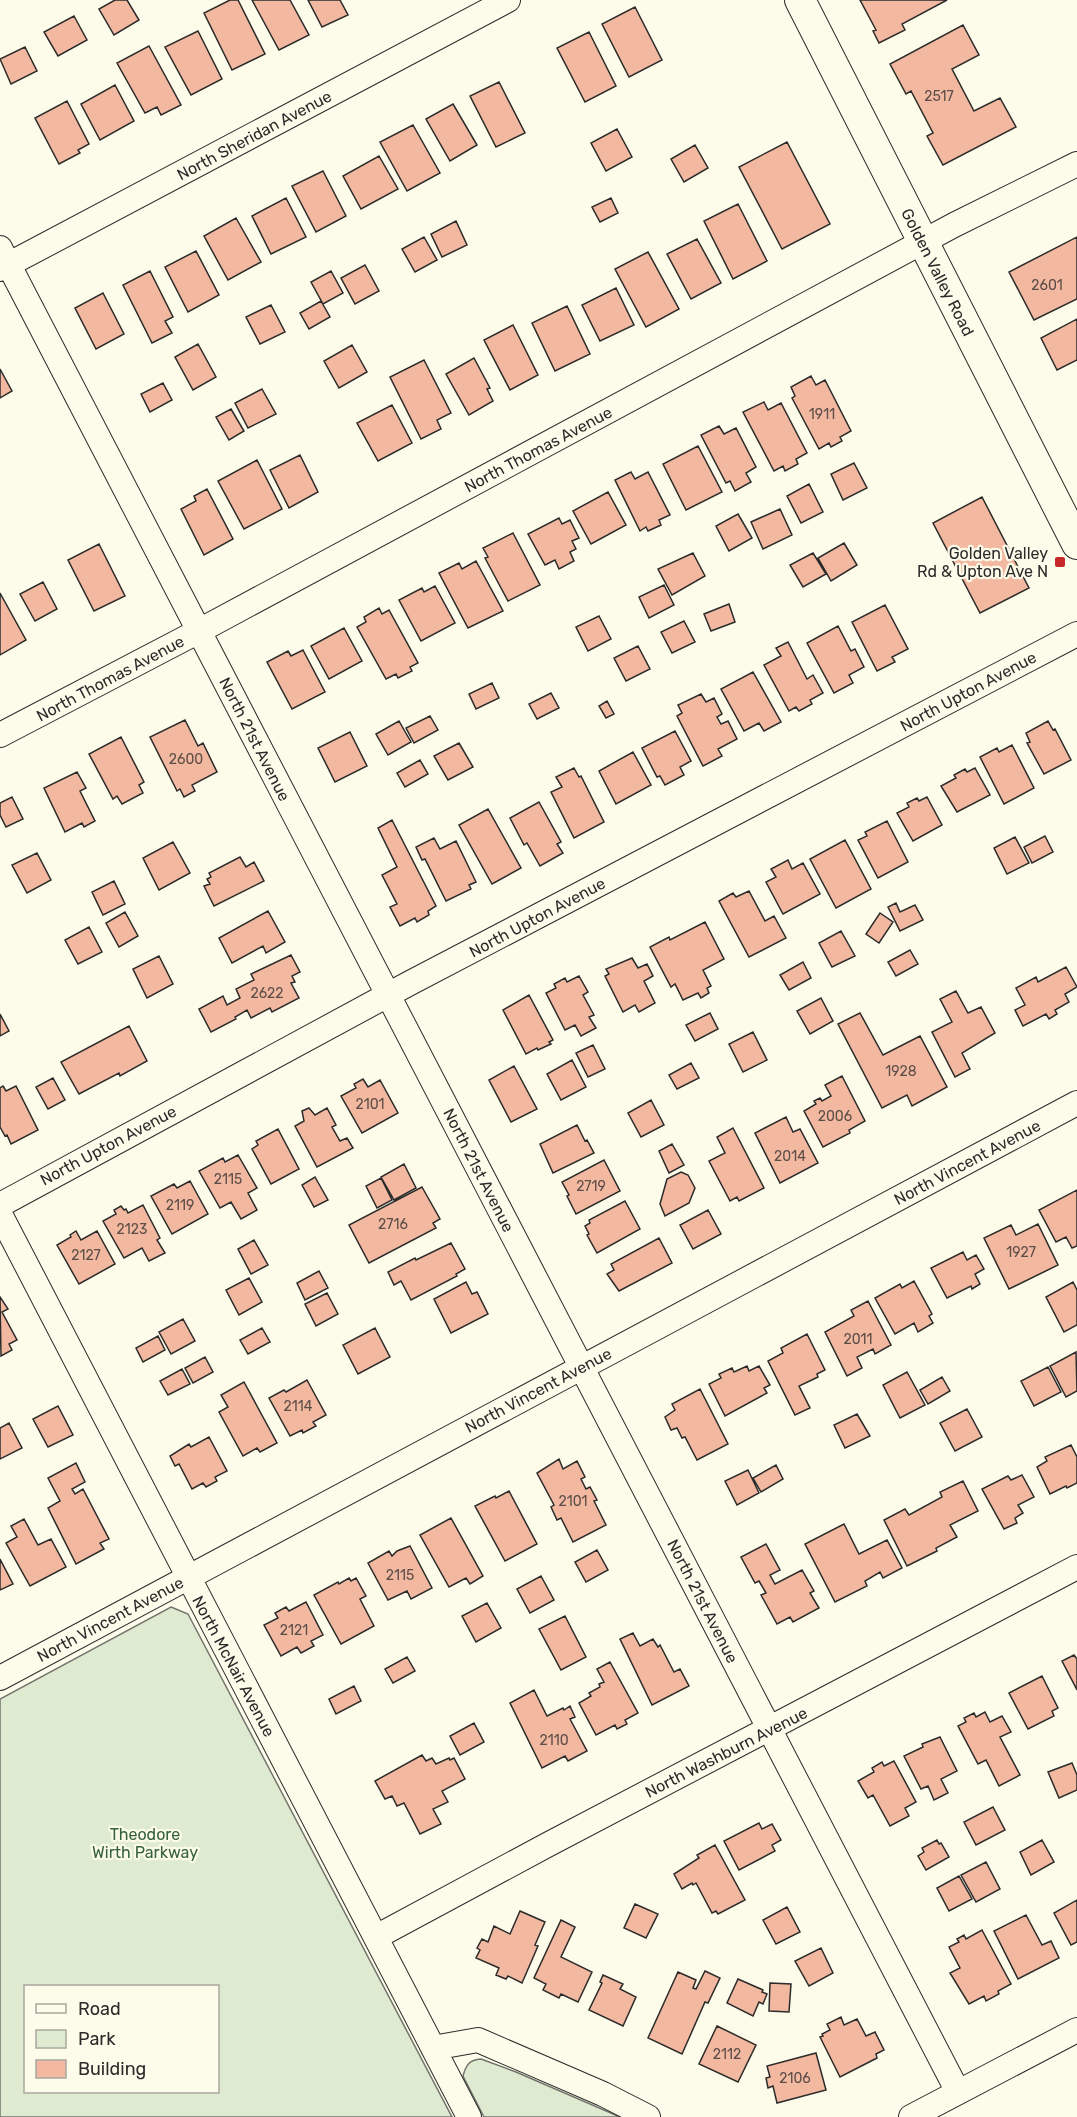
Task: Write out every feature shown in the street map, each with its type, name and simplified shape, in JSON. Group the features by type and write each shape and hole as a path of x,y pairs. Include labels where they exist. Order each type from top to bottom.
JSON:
{"street":[{"name":"North Sheridan Avenue","path":"3,261 508,0"},
{"name":"Golden Valley Road","path":"800,0 1077,544"},
{"name":"North Thomas Avenue","path":"0,735 199,632 922,242 1077,164"},
{"name":"North 21st Avenue","path":"3,261 199,632 958,2092"},
{"name":"North Upton Avenue","path":"0,1205 388,995 1077,634"},
{"name":"North Vincent Avenue","path":"0,1678 1077,1103"},
{"name":"North McNair Avenue","path":"0,1214 469,2117"},
{"name":"North Washburn Avenue","path":"376,1937 1077,1567"},
{"path":"911,2117 1077,2030"},
{"path":"433,2048 478,2040 603,2094 648,2117"}],"green space":[{"name":"Theodore Wirth Parkway","path":"171,1607 188,1614 452,2117 0,2117 0,1699"},
{"path":"481,2059 620,2117 484,2117 463,2076 469,2064"}],"building":[{"path":"115,0 127,0 139,20 114,35 99,9"},
{"path":"230,0 238,0 265,54 232,70 204,13"},
{"path":"252,0 290,0 309,35 279,50"},
{"path":"308,0 340,0 348,15 322,27"},
{"path":"860,0 947,0 902,24 905,30 879,43 873,31 876,30"},
{"path":"635,7 662,60 629,77 602,24"},
{"path":"74,16 87,40 58,56 44,32"},
{"path":"963,25 979,55 952,69 974,111 1000,98 1016,127 943,165 927,136 933,133 911,91 906,94 890,64"},
{"path":"198,31 222,79 191,95 165,47"},
{"path":"589,32 616,86 585,102 557,48"},
{"path":"149,46 181,105 161,115 157,107 145,113 117,63"},
{"path":"25,47 37,71 11,84 0,59"},
{"path":"499,82 525,133 496,147 470,96"},
{"path":"115,85 134,121 100,140 81,104"},
{"path":"67,101 89,144 78,150 80,153 59,164 35,118"},
{"path":"453,104 477,145 450,161 426,119"},
{"path":"413,125 440,173 407,191 380,142"},
{"path":"617,129 632,157 606,171 591,143"},
{"path":"787,142 830,224 782,249 739,167"},
{"path":"695,145 708,168 684,182 671,159"},
{"path":"379,156 398,189 361,209 343,176"},
{"path":"323,171 346,216 316,232 292,186"},
{"path":"286,198 306,237 271,254 252,216"},
{"path":"611,198 618,213 600,222 592,207"},
{"path":"738,204 767,261 733,279 704,221"},
{"path":"236,218 261,262 228,280 204,236"},
{"path":"456,221 467,245 442,257 431,234"},
{"path":"424,237 437,260 415,272 402,249"},
{"path":"1077,237 1077,299 1034,320 1009,272"},
{"path":"697,239 721,283 691,299 667,254"},
{"path":"196,251 219,295 188,312 165,267"},
{"path":"648,252 679,309 646,327 615,269"},
{"path":"365,265 379,291 355,304 341,278"},
{"path":"150,271 173,317 165,321 172,333 152,343 123,285"},
{"path":"331,271 343,293 323,304 311,282"},
{"path":"616,288 634,325 600,341 582,305"},
{"path":"103,293 124,334 96,349 75,308"},
{"path":"321,301 330,317 309,329 300,313"},
{"path":"271,305 285,332 260,344 246,317"},
{"path":"567,306 590,354 555,371 532,323"},
{"path":"1077,319 1077,360 1057,370 1041,338"},
{"path":"513,325 538,375 510,390 484,340"},
{"path":"198,344 216,377 193,390 175,357"},
{"path":"352,345 367,372 339,388 324,361"},
{"path":"474,358 490,388 487,389 493,401 469,415 446,374"},
{"path":"424,360 451,413 437,420 441,429 421,439 390,377"},
{"path":"0,369 12,391 0,398"},
{"path":"811,376 816,385 825,380 851,431 840,437 842,441 831,447 829,443 819,449 792,398 795,396 791,387"},
{"path":"163,383 172,400 150,412 141,394"},
{"path":"262,389 276,414 248,428 235,403"},
{"path":"764,402 768,410 781,403 807,453 796,459 798,464 785,471 783,466 774,471 743,412"},
{"path":"392,405 412,443 378,461 357,423"},
{"path":"231,409 244,431 229,440 216,417"},
{"path":"719,426 724,434 736,428 756,467 746,473 751,482 735,491 730,481 726,483 701,435"},
{"path":"698,446 722,492 686,510 663,464"},
{"path":"300,455 318,492 289,508 270,470"},
{"path":"257,460 282,509 244,529 218,481"},
{"path":"854,463 867,488 843,500 831,474"},
{"path":"631,472 635,479 648,472 670,515 659,520 661,525 648,531 646,527 640,531 615,480"},
{"path":"809,484 823,512 801,523 787,496"},
{"path":"207,489 233,539 204,555 181,509 196,501 194,496"},
{"path":"608,492 626,525 591,544 573,511"},
{"path":"982,497 1029,588 980,613 933,523"},
{"path":"780,509 792,535 763,549 751,522"},
{"path":"738,514 752,538 729,551 716,526"},
{"path":"559,518 562,524 570,520 579,538 572,541 576,549 570,552 574,561 559,569 555,560 545,565 528,534"},
{"path":"513,533 540,585 508,601 485,558 488,557 483,548"},
{"path":"844,543 857,565 831,581 818,558"},
{"path":"99,544 125,596 94,611 68,560"},
{"path":"693,553 705,576 672,595 658,569"},
{"path":"813,553 826,574 803,587 790,565"},
{"path":"476,561 503,611 468,628 439,573 459,563 462,569"},
{"path":"43,582 57,609 35,621 20,594"},
{"path":"664,585 674,605 649,618 639,597"},
{"path":"435,586 455,623 421,641 399,600 422,588 424,592"},
{"path":"0,593 26,640 0,655"},
{"path":"729,604 735,622 711,631 704,614"},
{"path":"885,605 908,649 892,657 895,662 877,671 852,622"},
{"path":"379,608 382,614 389,610 418,663 410,667 412,671 398,678 396,674 386,679 357,627 366,622 364,617"},
{"path":"599,616 611,639 588,651 576,627"},
{"path":"684,621 695,642 672,653 661,632"},
{"path":"838,626 851,651 855,649 864,667 849,675 853,683 834,693 807,643"},
{"path":"344,628 362,661 329,679 311,646"},
{"path":"788,642 807,679 813,675 823,693 810,700 812,704 799,711 796,707 789,711 764,665 781,656 776,648"},
{"path":"638,646 650,669 626,681 614,658"},
{"path":"303,650 325,692 292,709 267,662 288,651 291,656"},
{"path":"753,672 781,722 764,731 759,723 744,731 721,689"},
{"path":"492,683 499,698 476,709 469,694"},
{"path":"551,693 559,708 537,719 529,704"},
{"path":"701,694 706,702 714,698 722,714 717,717 721,724 728,721 737,739 718,749 722,756 703,766 677,716 682,713 678,705"},
{"path":"607,701 614,714 606,718 599,706"},
{"path":"430,716 438,730 414,743 406,728"},
{"path":"185,720 198,746 203,743 217,772 192,785 195,791 184,797 180,789 177,791 150,737"},
{"path":"399,721 411,742 388,755 376,734"},
{"path":"1048,721 1053,730 1055,729 1071,760 1044,774 1027,743 1030,742 1026,733"},
{"path":"675,731 691,761 680,767 684,775 665,785 660,776 657,777 642,748"},
{"path":"350,732 367,766 335,782 318,748"},
{"path":"121,737 144,782 139,785 143,793 122,804 117,796 113,799 89,754"},
{"path":"459,743 473,767 448,780 434,756"},
{"path":"1012,745 1034,788 1004,804 980,757 997,748 999,752"},
{"path":"633,752 651,785 616,804 599,771"},
{"path":"420,760 428,774 405,787 397,773"},
{"path":"574,768 579,777 581,776 604,822 574,838 551,792 562,787 556,777"},
{"path":"975,768 990,795 957,812 941,786 956,778 954,775 965,769 967,772"},
{"path":"77,772 86,788 80,791 95,821 84,827 82,823 65,832 44,788"},
{"path":"12,797 23,819 6,827 0,815 0,803"},
{"path":"927,797 942,825 913,841 897,813 909,807 907,803 917,798 919,801"},
{"path":"539,802 561,842 557,844 563,853 540,866 527,843 524,845 510,818"},
{"path":"488,809 521,868 492,884 459,825"},
{"path":"392,820 436,906 428,911 429,915 417,922 415,918 400,926 390,907 397,904 382,875 397,867 378,828"},
{"path":"887,821 908,862 878,878 858,840 867,836 865,832"},
{"path":"1045,836 1053,852 1032,863 1024,847"},
{"path":"1015,837 1029,863 1007,874 994,848"},
{"path":"434,838 440,849 456,841 476,882 469,885 471,889 446,901 425,859 422,860 416,847"},
{"path":"845,840 871,889 836,908 810,859"},
{"path":"173,842 190,873 159,890 143,858"},
{"path":"37,853 51,880 27,893 12,865"},
{"path":"240,857 246,867 254,862 264,881 214,906 204,886 210,884 207,879 211,877 209,873"},
{"path":"788,860 792,869 803,863 820,894 783,914 766,882 776,877 771,869"},
{"path":"114,881 125,904 103,915 92,892"},
{"path":"749,891 765,921 774,916 786,938 749,957 719,901 733,893 736,897"},
{"path":"896,903 900,912 915,905 923,920 900,931 888,907"},
{"path":"268,911 285,942 266,953 263,946 232,963 219,938"},
{"path":"125,912 138,936 119,947 106,923"},
{"path":"880,913 893,922 879,943 866,934"},
{"path":"705,922 724,959 703,970 711,986 707,988 709,993 701,998 698,993 683,1000 675,984 671,987 650,947 669,937 670,940"},
{"path":"89,927 102,952 78,964 65,940"},
{"path":"841,931 855,956 832,967 819,943"},
{"path":"910,950 918,964 896,976 888,962"},
{"path":"291,955 300,972 292,976 295,982 291,983 299,998 272,1012 270,1008 251,1018 247,1010 235,1017 236,1019 211,1032 199,1009 223,996 227,1005 240,998 236,989 254,980 251,974"},
{"path":"159,956 173,984 147,998 133,969"},
{"path":"632,958 638,968 647,964 653,976 644,981 655,1003 639,1012 635,1005 623,1012 605,976 609,974 606,969"},
{"path":"803,962 811,978 789,990 780,975"},
{"path":"1066,967 1077,987 1065,994 1069,1002 1055,1010 1057,1014 1049,1019 1046,1014 1023,1026 1015,1010 1025,1005 1016,988 1036,977 1038,982"},
{"path":"579,976 588,992 583,995 594,1015 589,1017 596,1028 581,1036 575,1025 565,1030 546,993 556,988 554,984 565,978 567,982"},
{"path":"956,991 968,1013 981,1007 995,1033 962,1053 970,1069 955,1077 932,1032 952,1022 940,999"},
{"path":"529,995 553,1040 549,1042 551,1044 526,1054 503,1010"},
{"path":"821,998 833,1021 810,1034 797,1011"},
{"path":"710,1013 718,1029 695,1041 686,1025"},
{"path":"860,1013 883,1055 920,1036 947,1087 912,1106 907,1095 882,1108 838,1024"},
{"path":"0,1014 9,1031 0,1036"},
{"path":"129,1026 147,1061 79,1094 61,1062"},
{"path":"753,1032 767,1060 743,1072 729,1044"},
{"path":"593,1045 605,1069 588,1077 576,1053"},
{"path":"572,1060 586,1087 561,1100 547,1074"},
{"path":"691,1063 699,1078 677,1089 669,1075"},
{"path":"514,1066 537,1109 511,1122 489,1080"},
{"path":"842,1076 865,1121 849,1130 850,1133 823,1147 804,1111 816,1104 814,1101 820,1098 822,1101 831,1096 825,1085"},
{"path":"53,1078 65,1100 48,1109 36,1087"},
{"path":"363,1079 368,1087 380,1080 398,1113 362,1133 341,1096 356,1088 354,1084"},
{"path":"3,1086 6,1091 16,1086 38,1130 11,1144 0,1127 0,1088"},
{"path":"651,1100 664,1125 641,1137 628,1113"},
{"path":"309,1108 315,1115 327,1108 336,1125 332,1127 340,1141 347,1138 353,1148 317,1167 295,1126 304,1121 302,1111"},
{"path":"786,1117 793,1132 800,1129 818,1163 780,1183 755,1133"},
{"path":"577,1125 594,1153 553,1173 540,1144"},
{"path":"733,1128 764,1188 739,1201 737,1197 730,1201 709,1161 725,1153 717,1137"},
{"path":"278,1129 299,1169 271,1184 252,1149 258,1145 256,1141"},
{"path":"672,1144 684,1165 669,1173 659,1151"},
{"path":"238,1155 257,1188 248,1193 257,1210 241,1219 231,1202 220,1208 199,1171 223,1158 225,1162"},
{"path":"604,1160 620,1191 576,1214 562,1182"},
{"path":"404,1164 416,1188 394,1200 381,1177"},
{"path":"681,1172 688,1175 695,1188 689,1203 665,1216 660,1204 667,1179"},
{"path":"315,1177 328,1200 314,1207 302,1185"},
{"path":"381,1178 392,1200 377,1208 366,1186"},
{"path":"190,1181 208,1214 172,1234 151,1196 174,1184 177,1188"},
{"path":"422,1187 440,1219 433,1223 436,1228 369,1263 349,1225"},
{"path":"1077,1190 1077,1246 1072,1248 1066,1237 1056,1242 1039,1210"},
{"path":"625,1201 640,1229 597,1253 587,1235 589,1234 585,1226 590,1223 589,1220"},
{"path":"143,1205 160,1238 157,1240 165,1253 149,1261 142,1248 124,1258 103,1221 116,1214 114,1210 121,1206 128,1213"},
{"path":"708,1210 721,1234 693,1249 680,1225"},
{"path":"1038,1224 1058,1265 1009,1289 984,1238 1011,1225 1016,1235"},
{"path":"76,1231 81,1240 97,1231 115,1264 79,1284 57,1245 71,1237 70,1235"},
{"path":"659,1238 672,1263 619,1291 607,1274 614,1270 611,1264"},
{"path":"254,1240 268,1265 251,1274 238,1249"},
{"path":"451,1243 465,1269 456,1274 457,1276 411,1300 401,1281 394,1285 388,1272"},
{"path":"963,1252 967,1260 976,1255 984,1269 975,1274 980,1284 947,1298 931,1268"},
{"path":"319,1271 328,1288 305,1300 297,1283"},
{"path":"249,1278 262,1302 239,1315 226,1290"},
{"path":"914,1281 932,1314 929,1316 933,1323 918,1332 914,1323 895,1334 875,1298 900,1284 902,1288"},
{"path":"466,1282 472,1294 477,1292 488,1314 451,1333 434,1299"},
{"path":"1073,1282 1077,1290 1077,1325 1064,1332 1046,1297"},
{"path":"327,1293 338,1314 316,1326 305,1304"},
{"path":"0,1297 8,1309 2,1312 17,1340 9,1344 12,1350 1,1356"},
{"path":"868,1301 891,1345 875,1354 873,1349 857,1357 862,1368 847,1376 825,1332 854,1316 851,1310"},
{"path":"183,1319 195,1341 171,1354 159,1332"},
{"path":"262,1328 270,1342 248,1354 240,1340"},
{"path":"375,1328 390,1357 358,1374 343,1345"},
{"path":"807,1334 825,1370 817,1374 818,1377 799,1386 810,1408 795,1415 768,1361 783,1353 781,1348"},
{"path":"158,1336 165,1350 143,1362 136,1348"},
{"path":"1076,1352 1077,1391 1066,1397 1050,1366"},
{"path":"205,1357 213,1372 193,1383 185,1368"},
{"path":"747,1366 749,1371 759,1366 770,1385 764,1388 767,1393 725,1416 709,1384 721,1378 719,1374 732,1368 734,1372"},
{"path":"1048,1367 1061,1392 1034,1406 1021,1381"},
{"path":"182,1369 190,1384 168,1395 160,1381"},
{"path":"907,1372 925,1405 900,1418 883,1385"},
{"path":"942,1377 950,1391 928,1404 920,1390"},
{"path":"307,1380 326,1415 313,1422 316,1426 303,1433 302,1430 290,1436 269,1398 284,1390 286,1392"},
{"path":"244,1382 277,1443 260,1452 257,1448 243,1456 219,1412 228,1407 221,1395"},
{"path":"700,1389 728,1444 697,1460 685,1437 682,1438 677,1428 671,1430 665,1417 675,1410 672,1404"},
{"path":"58,1406 73,1435 48,1447 33,1419"},
{"path":"967,1409 982,1437 955,1451 940,1423"},
{"path":"857,1414 870,1436 845,1448 834,1425"},
{"path":"9,1423 22,1448 0,1459 0,1428"},
{"path":"209,1437 227,1471 215,1477 217,1481 206,1487 203,1483 192,1489 179,1464 175,1466 170,1456 189,1444 191,1447"},
{"path":"1071,1445 1077,1457 1077,1483 1050,1494 1037,1467 1047,1461 1045,1457"},
{"path":"559,1459 563,1469 577,1461 585,1477 581,1479 586,1489 590,1487 606,1525 573,1542 561,1518 557,1520 551,1507 554,1505 537,1473"},
{"path":"76,1463 85,1482 72,1489 75,1494 83,1489 109,1539 100,1543 104,1549 76,1564 48,1508 60,1501 48,1478"},
{"path":"776,1465 783,1479 761,1492 753,1478"},
{"path":"748,1470 759,1493 737,1505 725,1481"},
{"path":"1022,1475 1034,1497 1018,1505 1023,1513 1015,1518 1017,1523 1004,1529 982,1489 1008,1476 1011,1480"},
{"path":"963,1481 978,1511 950,1525 957,1537 936,1548 937,1551 907,1566 884,1520 905,1509 909,1515 942,1497 940,1492"},
{"path":"509,1491 537,1544 505,1561 475,1506"},
{"path":"451,1518 483,1576 470,1584 466,1578 449,1587 420,1535"},
{"path":"24,1519 38,1545 51,1539 66,1567 30,1586 6,1543 17,1537 11,1526"},
{"path":"844,1524 859,1554 887,1540 902,1568 883,1578 880,1572 865,1581 867,1586 835,1602 805,1544"},
{"path":"766,1544 780,1570 770,1575 775,1584 802,1570 814,1591 810,1593 819,1608 793,1622 790,1617 777,1624 761,1595 766,1593 759,1581 755,1583 741,1557"},
{"path":"410,1546 432,1588 411,1599 407,1591 388,1600 368,1563 389,1551 392,1556 397,1551"},
{"path":"597,1550 608,1570 586,1582 575,1562"},
{"path":"0,1559 13,1584 0,1590"},
{"path":"541,1576 554,1600 530,1613 517,1589"},
{"path":"349,1578 351,1581 356,1578 366,1596 360,1599 374,1626 341,1644 314,1595"},
{"path":"306,1602 323,1635 311,1641 314,1646 301,1653 297,1647 281,1656 264,1625 278,1618 275,1613 286,1607 289,1611"},
{"path":"487,1603 501,1628 476,1642 462,1616"},
{"path":"565,1616 586,1657 561,1670 539,1629"},
{"path":"633,1633 640,1646 653,1639 658,1647 660,1645 674,1672 680,1669 689,1686 652,1705 620,1639"},
{"path":"1074,1655 1077,1659 1077,1690 1062,1661"},
{"path":"407,1657 415,1671 393,1683 385,1669"},
{"path":"610,1662 638,1713 625,1720 627,1724 617,1729 615,1725 596,1735 579,1703 591,1696 589,1693 604,1682 597,1669"},
{"path":"1042,1676 1058,1708 1052,1711 1054,1716 1028,1729 1009,1693"},
{"path":"354,1686 361,1701 336,1714 329,1699"},
{"path":"534,1690 547,1716 570,1706 575,1717 570,1719 587,1751 568,1761 565,1756 542,1768 510,1703"},
{"path":"985,1712 990,1722 1002,1716 1011,1732 1000,1737 1020,1775 999,1786 986,1760 978,1764 958,1726 966,1722 964,1718 974,1713 976,1717"},
{"path":"474,1723 484,1742 460,1755 450,1736"},
{"path":"940,1737 957,1771 941,1779 948,1793 934,1800 928,1786 921,1789 904,1756 923,1747 922,1744"},
{"path":"422,1755 426,1761 432,1758 436,1764 454,1758 465,1779 442,1791 448,1802 433,1809 441,1824 420,1834 404,1803 397,1806 392,1796 385,1799 375,1781"},
{"path":"894,1761 916,1802 905,1808 909,1816 890,1826 873,1795 868,1798 858,1781 874,1772 872,1768 882,1762 884,1766"},
{"path":"1072,1763 1077,1775 1077,1790 1059,1798 1048,1772"},
{"path":"993,1807 1005,1830 976,1845 964,1822"},
{"path":"759,1823 762,1829 772,1824 781,1840 772,1845 775,1851 739,1870 724,1841"},
{"path":"937,1840 949,1857 926,1870 918,1856 924,1852 922,1848"},
{"path":"1042,1840 1054,1862 1031,1875 1020,1852"},
{"path":"715,1845 745,1900 718,1914 716,1911 712,1913 696,1883 682,1889 674,1874 699,1858 697,1855"},
{"path":"986,1862 1000,1889 976,1902 961,1875"},
{"path":"959,1876 972,1899 949,1911 937,1888"},
{"path":"1077,1900 1077,1942 1071,1945 1054,1913"},
{"path":"635,1904 658,1914 646,1938 624,1928"},
{"path":"787,1907 800,1932 776,1944 763,1920"},
{"path":"520,1911 545,1922 535,1945 538,1946 522,1983 508,1976 506,1979 496,1975 499,1968 476,1958 480,1950 477,1948 482,1939 488,1942 494,1926 510,1934"},
{"path":"1026,1915 1042,1945 1051,1941 1059,1958 1018,1979 994,1931"},
{"path":"561,1920 575,1927 561,1957 592,1972 578,2002 561,1994 559,1998 543,1990 546,1984 534,1978"},
{"path":"982,1930 1011,1984 986,2001 984,1996 969,2004 950,1973 960,1968 949,1947 959,1942 957,1939 964,1935 966,1939"},
{"path":"821,1948 833,1973 809,1986 795,1961"},
{"path":"705,1971 720,1978 708,2003 705,2002 682,2054 648,2038 678,1972 696,1980 693,1988 696,1989"},
{"path":"603,1975 623,1984 620,1989 636,1997 623,2026 589,2010 602,1983 600,1982"},
{"path":"738,1979 767,1994 763,2004 759,2002 753,2016 727,2003"},
{"path":"770,1983 791,1984 789,2012 769,2011"},
{"path":"841,2017 844,2025 857,2019 866,2036 875,2032 884,2050 876,2054 877,2058 840,2077 820,2037 830,2030 827,2024"},
{"path":"717,2026 756,2045 738,2082 699,2064"},
{"path":"816,2053 826,2090 777,2103 773,2086 768,2088 766,2078 770,2077 767,2066"}],"place":[{"name":"Golden Valley Rd & Upton Ave N","path":"1060,562"}]}
